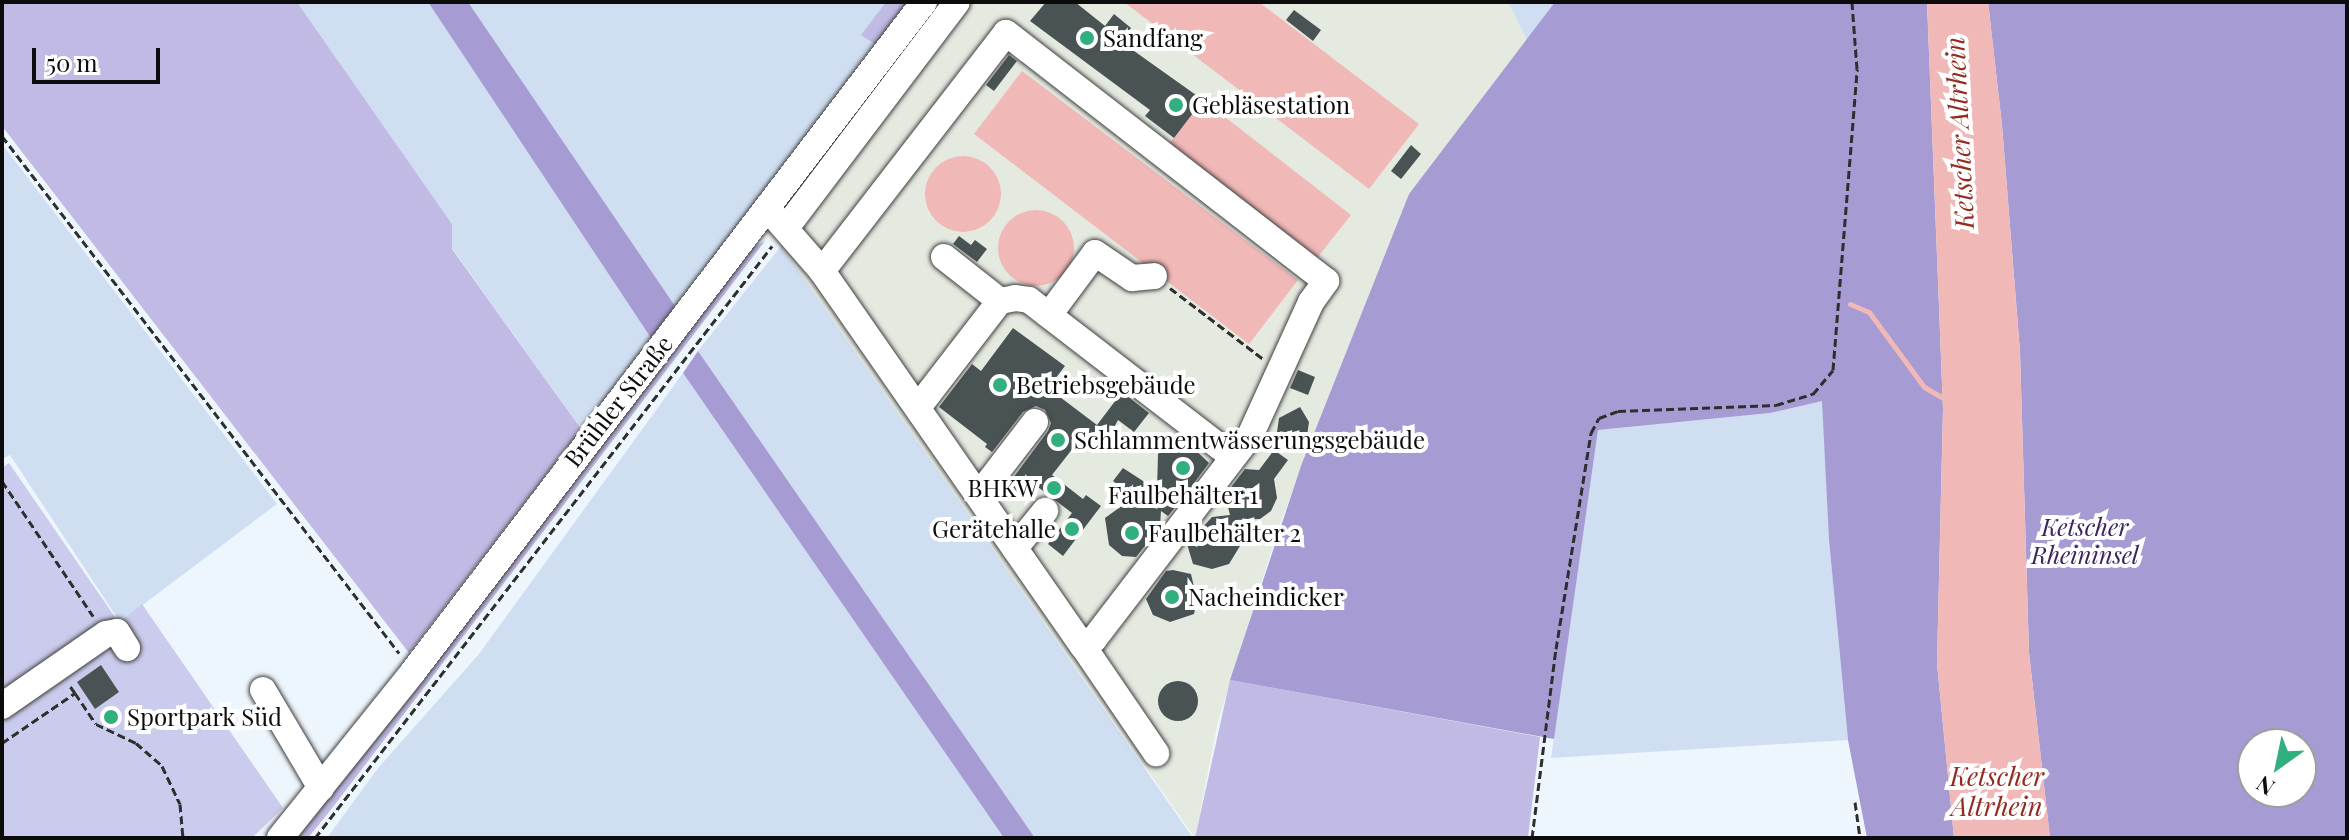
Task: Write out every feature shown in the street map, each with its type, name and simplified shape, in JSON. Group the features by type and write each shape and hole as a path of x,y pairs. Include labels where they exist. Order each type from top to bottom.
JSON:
{"street":[{"name":"Brühler Straße","path":"280,838 413,672 585,443 777,218 924,2"},
{"path":"957,2 777,218 822,271 919,406 1156,753"},
{"path":"822,271 1006,33 1326,281 1311,302 1250,436 1094,639 1083,646"},
{"path":"1049,315 1095,253 1132,278 1154,276"},
{"path":"944,257 1000,301 1029,300 1233,457"},
{"path":"919,406 1000,301"},
{"path":"979,495 1035,422"},
{"path":"1015,548 1045,511"},
{"path":"2,706 106,634 117,631"},
{"path":"263,690 316,794"}],"path":[{"path":"1532,838 1558,633 1591,433 1599,418 1618,411 1776,405 1813,394 1833,370 1857,69 1852,2"},
{"path":"2,136 413,672"},
{"path":"315,838 777,218"},
{"path":"1154,276 1280,371"},
{"path":"2,481 117,631"},
{"path":"58,668 96,724 136,743 162,766 180,804 183,838"},
{"path":"2,743 75,693"},
{"path":"1855,802 1860,838"}],"shaded area":[{"path":"2,2 297,2 452,224 452,249 581,429 409,653 2,126"},
{"path":"297,2 428,2 651,338 581,429 452,248 452,224"},
{"path":"468,2 886,2 862,35 881,48 675,306"},
{"path":"886,2 912,2 881,48 861,35"},
{"path":"970,2 1508,2 1527,40 1409,194 1279,526 1218,721 1195,838 781,246"},
{"path":"1508,2 1555,2 1527,40"},
{"path":"2,144 277,504 120,622 10,455 2,459"},
{"path":"765,241 333,807 308,838 292,838 752,248"},
{"path":"781,246 1193,838 1035,838 698,351"},
{"path":"683,373 1004,838 327,838 379,767 479,654"},
{"path":"1823,400 1829,540 1848,740 1551,758 1598,430 1770,413"},
{"name":"Sportpark Süd","path":"9,463 119,623 142,604 283,808 252,838 2,838 2,468"},
{"path":"1230,680 1540,737 1528,838 1195,838"}],"green space":[{"path":"428,2 468,2 675,306 651,338"},
{"path":"1555,2 1927,2 1943,409 1937,663 1954,838 1867,838 1848,740 1829,540 1822,401 1770,413 1598,430 1554,739 1230,680 1301,466 1409,194"},
{"name":"Ketscher Rheininsel","path":"1988,2 2347,2 2347,838 2050,838 2029,653 2020,352 2002,125"},
{"path":"698,351 1035,838 1004,838 683,373"}],"water":[{"path":"1124,2 1259,2 1419,124 1369,189"},
{"name":"Ketscher Altrhein","path":"1927,2 1988,2 2002,125 2020,352 2029,653 2050,838 1954,838 1937,663 1943,409"},
{"path":"1022,71 1298,280 1249,344 974,134"},
{"path":"1203,100 1351,215 1317,258 1169,144"},
{"path":"971,156 984,162 995,173 1001,194 999,209 984,226 971,232 955,232 942,226 927,209 925,186 931,173 948,158"},
{"path":"1044,210 1057,216 1068,227 1074,248 1072,263 1057,280 1044,286 1028,286 1015,280 1000,263 998,240 1004,227 1021,212"}],"building":[{"path":"1046,2 1075,2 1105,26 1114,14 1131,28 1120,41 1203,100 1174,138 1145,116 1150,110 1030,21"},
{"path":"1294,10 1321,30 1313,41 1286,20"},
{"path":"1009,55 1017,61 994,91 986,85"},
{"path":"1411,145 1421,154 1401,179 1391,171"},
{"path":"959,236 971,245 975,240 987,249 977,262 953,244"},
{"path":"1013,328 1065,366 1048,388 1097,425 1122,392 1149,413 1134,432 1118,420 1108,439 1088,451 1077,443 1052,475 1083,499 1086,495 1101,506 1063,556 1048,544 1072,513 1030,481 1016,492 1007,486 1048,431 1051,423 1045,410 1036,406 1023,412 992,452 985,447 987,444 939,407 972,364 981,371"},
{"path":"1298,370 1315,377 1308,395 1290,388"},
{"path":"1300,407 1309,422 1307,436 1285,446 1277,432 1279,418"},
{"path":"1184,439 1209,463 1185,495 1172,501 1177,505 1168,516 1161,511 1160,527 1136,557 1122,556 1109,545 1105,518 1134,497 1113,481 1123,468 1157,490 1158,454 1170,442"},
{"path":"1274,450 1288,460 1274,479 1277,498 1271,511 1260,519 1235,520 1240,546 1229,564 1212,569 1193,564 1187,544 1212,517 1230,515 1225,495 1245,469 1259,470"},
{"name":"Nacheindicker","path":"1166,571 1191,574 1197,600 1194,614 1170,622 1153,615 1146,599"},
{"path":"101,665 119,692 95,709 77,682"},
{"path":"1178,681 1192,687 1198,701 1192,715 1178,721 1164,715 1158,701 1164,687"}],"waterway":[{"path":"1850,304 1869,312 1924,387 1943,398"}],"place":[{"name":"Sandfang","path":"1087,38"},
{"name":"Gebläsestation","path":"1176,105"},
{"name":"Betriebsgebäude","path":"1000,385"},
{"name":"Schlammentwässerungsgebäude","path":"1058,440"},
{"name":"Faulbehälter 1","path":"1183,468"},
{"name":"BHKW","path":"1054,488"},
{"name":"Gerätehalle","path":"1072,529"},
{"name":"Faulbehälter 2","path":"1132,533"},
{"name":"Nacheindicker","path":"1172,597"},
{"name":"Sportpark Süd","path":"111,717"}]}
